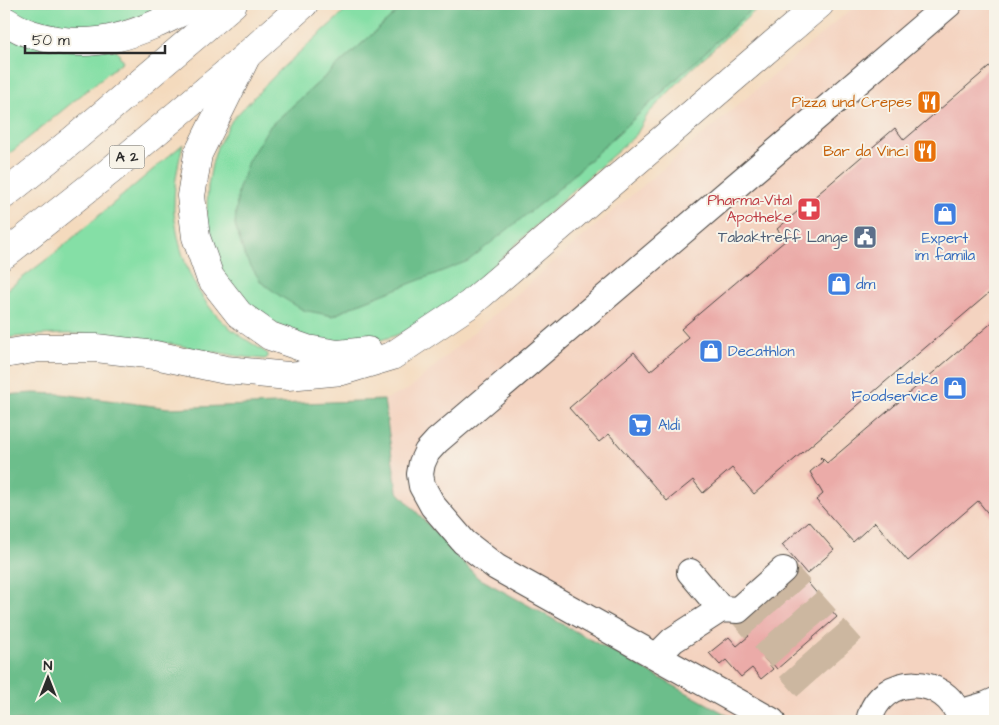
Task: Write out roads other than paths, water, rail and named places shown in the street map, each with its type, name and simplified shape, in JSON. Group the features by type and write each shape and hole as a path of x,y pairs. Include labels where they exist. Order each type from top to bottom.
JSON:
{"highway":[{"path":"4,20 29,34 54,40 91,43 123,37 155,25 198,4"},
{"path":"4,196 233,4"},
{"name":"A 2","path":"4,256 110,172 304,4"},
{"path":"631,166 774,18 792,4"},
{"path":"4,354 39,348 96,348 155,355 226,370 288,376 342,371 392,356 470,304 820,4"},
{"path":"247,55 198,154 192,205 196,238 210,277 239,314 270,336 307,349 338,354 374,350 420,337"}],"street":[{"path":"772,721 496,567 464,542 433,506 422,486 420,474 422,463 427,452 437,441 949,4"},
{"path":"660,658 664,649 673,640 721,609 738,610 783,570"},
{"path":"690,572 721,609"},
{"path":"869,721 870,714 879,700 891,690 906,685 922,685 937,690 950,699 960,717 995,701"}],"tunnel":[{"path":"783,570 853,649"},
{"path":"768,583 838,662"},
{"path":"753,596 823,675"},
{"path":"738,610 808,689"}],"place":[{"name":"Pizza und Crepes","path":"929,102"},
{"name":"Bar da Vinci","path":"925,151"},
{"name":"Pharma-Vital Apotheke","path":"809,209"},
{"name":"Expert im famila","path":"945,214"},
{"name":"Tabaktreff Lange","path":"865,237"},
{"name":"dm","path":"839,284"},
{"name":"Decathlon","path":"711,351"},
{"name":"Edeka Foodservice","path":"955,388"},
{"name":"Aldi","path":"640,425"}]}
